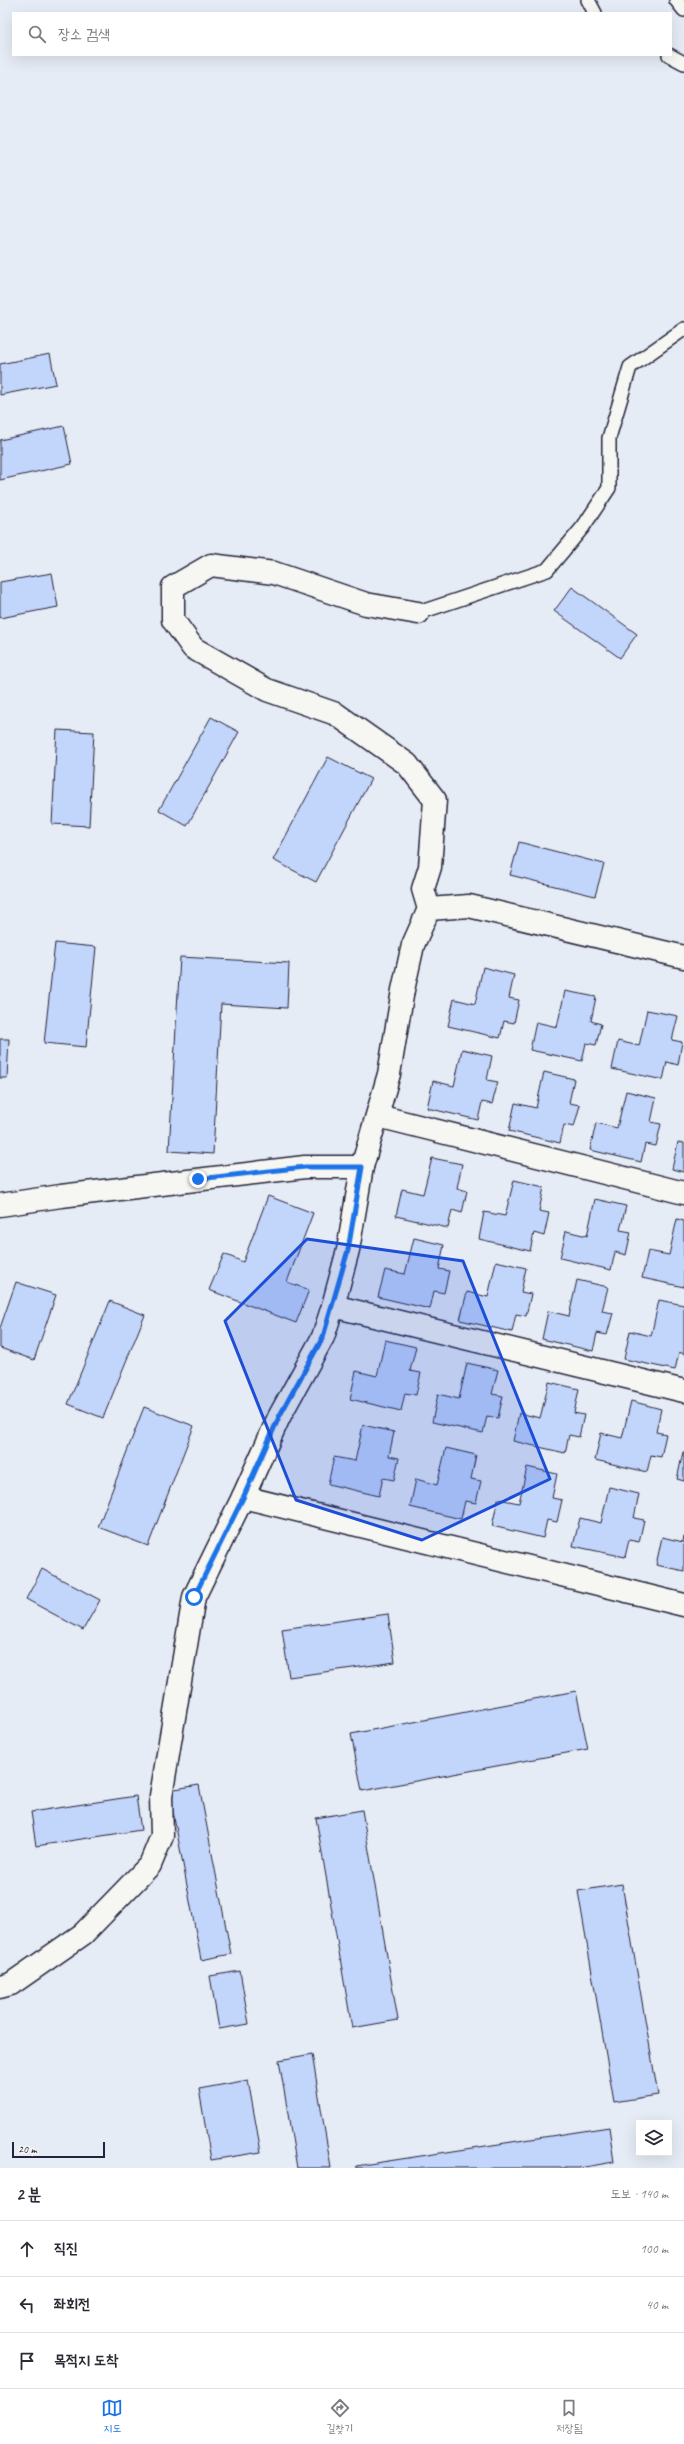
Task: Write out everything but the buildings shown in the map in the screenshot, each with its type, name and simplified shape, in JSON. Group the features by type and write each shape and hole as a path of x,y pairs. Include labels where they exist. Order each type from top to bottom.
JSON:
{"street":[{"path":"0,1987 11,1984 83,1934 150,1865 162,1836 162,1796 194,1597 243,1498 279,1417 323,1337 334,1306 348,1250 362,1167 389,1074 403,990 413,945 429,909 423,889 430,867 434,800 407,764 336,714 267,690 193,648 173,620 173,587 211,565 274,573 366,604 418,613"},
{"path":"429,909 469,906 684,957"},
{"path":"378,1116 684,1193"},
{"path":"0,1205 61,1196 305,1167 362,1167"},
{"path":"334,1306 684,1391"},
{"path":"243,1498 684,1606"}],"lane":[{"path":"588,0 594,12"},
{"path":"676,0 684,10"},
{"path":"672,56 684,63"},
{"path":"418,613 547,570 583,527 609,488 609,438 630,367 684,329"}],"highlighted area":[{"path":"307,1239 463,1261 550,1479 422,1540 296,1500 225,1321"}],"route":[{"path":"194,1597 243,1498 279,1417 323,1337 334,1306 348,1250 362,1167 305,1167 198,1179"}]}
